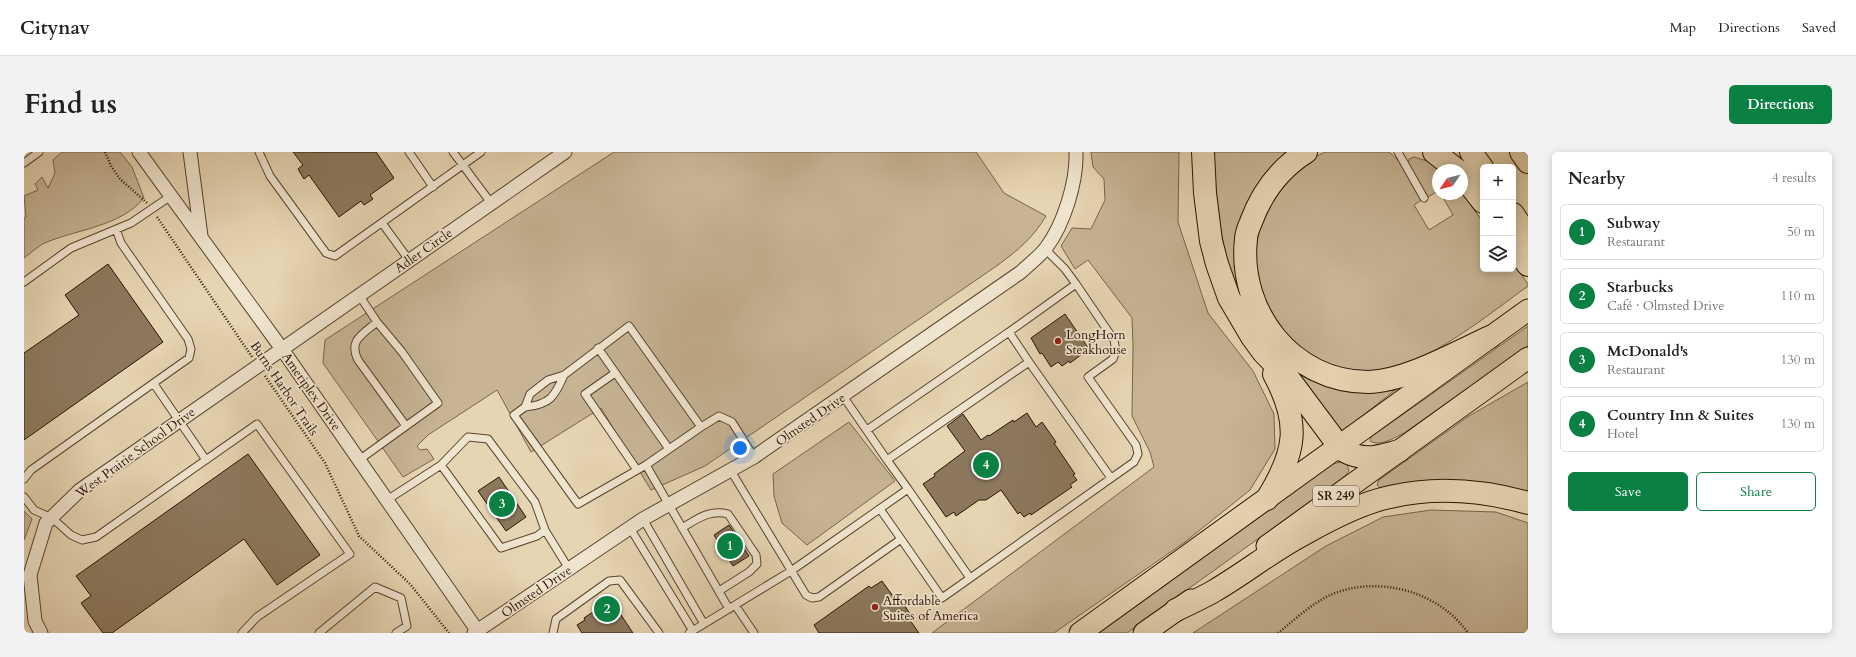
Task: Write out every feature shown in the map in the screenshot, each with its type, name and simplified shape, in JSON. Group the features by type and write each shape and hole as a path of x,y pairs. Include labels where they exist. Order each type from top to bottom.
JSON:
{"highway":[{"path":"1203,152 1206,208 1211,241 1217,264 1227,293 1239,316 1263,352 1286,399 1289,410 1292,431 1288,458 1267,499"},
{"path":"1306,152 1291,162 1271,182 1257,205 1246,238 1245,263 1249,289 1256,306 1275,338 1294,357 1317,371 1343,379 1368,382 1396,378 1490,337"},
{"path":"1434,152 1449,164"},
{"path":"1471,152 1480,165"},
{"path":"1521,152 1528,162"},
{"path":"1468,183 1481,200"},
{"path":"1516,218 1528,236"},
{"path":"1516,248 1528,265"},
{"path":"1263,352 1289,379 1339,447 1355,457 1361,458 1374,458 1399,451"},
{"path":"1176,610 1214,592 1303,534 1347,513 1390,497 1436,490 1467,490 1498,494 1528,503"}],"main road":[{"name":"SR 249","path":"1080,633 1528,310"},
{"name":"SR 249","path":"1144,633 1528,358"}],"street":[{"name":"Ameriplex Drive","path":"140,152 282,349 477,632"},
{"path":"190,152 201,238"},
{"name":"Adler Circle","path":"282,349 564,152"},
{"name":"Olmsted Drive","path":"477,632 643,519 669,506 754,457 1021,272 1045,249 1063,220 1076,164 1076,152"},
{"name":"West Prairie School Drive","path":"41,633 35,621 27,575 46,523 80,490 282,349"}],"lane":[{"path":"24,163 39,152"},
{"path":"259,152 270,176 326,254 334,256 481,152"},
{"path":"409,152 433,187"},
{"path":"453,152 491,203"},
{"path":"1398,152 1424,198"},
{"path":"24,282 72,248 131,223 171,196"},
{"path":"382,223 410,260"},
{"path":"24,479 31,470 189,358 191,349 188,339 121,243 116,230"},
{"path":"880,509 942,598 1134,462 1138,454 1136,446 1088,378 1113,359 1116,351 1114,340 1065,269 1045,249"},
{"path":"867,430 1076,284"},
{"path":"359,295 377,322 402,352 438,402 359,460"},
{"path":"377,322 355,342 354,351 358,360 406,426"},
{"path":"525,407 530,394 548,380 564,375 629,326 701,427"},
{"path":"1009,332 1111,478"},
{"path":"598,348 669,449"},
{"path":"887,460 1029,362"},
{"path":"615,373 585,394 637,470"},
{"path":"564,375 556,394 539,406 525,407 514,415 578,504 646,465 718,416 732,422 754,457"},
{"path":"154,384 206,460"},
{"path":"843,396 970,578"},
{"path":"24,497 34,510 52,518 71,535 82,540 96,537 257,424 350,554 257,617 242,633"},
{"path":"387,500 441,465 468,437 488,438 536,502 545,530 569,569"},
{"path":"441,465 501,548 536,536 545,530"},
{"path":"646,465 719,591 750,632"},
{"path":"731,471 791,571 806,594 812,598 819,597 901,539"},
{"path":"630,528 691,632 791,571 908,489"},
{"path":"682,528 708,513 719,511 728,514 756,555 756,564 749,572 719,591"},
{"path":"643,519 704,624"},
{"path":"553,633 556,619 609,581 620,580 659,633"},
{"path":"319,633 375,587 401,598 407,626 396,633"}],"path":[{"name":"Burns Harbor Trails","path":"105,152 111,166 120,179 145,200 152,209 325,463 359,536 410,584 449,633"},
{"path":"1278,633 1323,599 1340,591 1360,586 1407,590 1444,607 1468,633"}],"shaded area":[{"path":"62,152 120,152 132,167 144,198 124,215 112,221 44,243 24,258 24,218 26,217 24,196 38,190 35,184 42,177 48,188 55,173 53,160"},
{"path":"614,152 976,152 1004,193 1046,216 1036,231 1025,243 998,265 705,466 651,490 601,408 531,452 497,390 428,435 417,446 420,450 427,449 434,459 403,477 323,363 325,340"},
{"path":"1091,152 1179,152 1178,222 1208,313 1253,371 1274,414 1275,449 1250,490 1185,542 1054,633 932,633 1154,467 1150,452 1132,416 1132,318 1088,260 1075,269 1061,246 1072,228 1091,229 1105,200 1104,179 1093,167"},
{"path":"1213,152 1294,152 1259,187 1246,303 1230,268 1225,249 1218,210"},
{"path":"1325,152 1389,152 1399,161 1423,199 1414,205 1429,230 1453,215 1444,200 1467,200 1480,218 1480,272 1516,272 1516,267 1528,286 1460,335 1423,357 1405,364 1388,369 1361,372 1343,369 1314,357 1298,347 1287,336 1267,303 1260,286 1256,269 1259,233 1268,206 1283,182 1308,160"},
{"path":"1414,157 1432,164 1432,195 1428,197 1408,164 1409,159"},
{"path":"1528,326 1528,346 1404,433 1383,442 1374,443 1370,441 1371,437"},
{"path":"1283,353 1399,387 1338,435"},
{"path":"1528,382 1528,494 1380,488 1377,485 1379,480 1469,416"},
{"path":"849,422 895,481 807,545 782,523 774,496 773,474"},
{"path":"1341,462 1347,464 1349,471 1344,477 1127,633 1099,633 1333,464"},
{"path":"1431,510 1496,512 1528,523 1528,633 1193,633 1326,546 1383,517"},
{"path":"24,511 32,519 24,540"}],"building":[{"path":"293,152 376,152 394,178 370,195 373,199 364,205 361,201 339,217 309,175 304,179 298,169 303,165"},
{"path":"108,264 163,342 24,440 24,353 79,315 65,295"},
{"name":"LongHorn Steakhouse","path":"1065,314 1089,349 1070,363 1069,361 1062,366 1058,362 1051,367 1042,353 1040,354 1031,338"},
{"path":"1027,413 1036,427 1042,422 1056,442 1054,443 1075,474 1073,475 1077,480 1070,485 1072,487 1031,515 1030,513 1024,517 1020,512 1018,514 1001,490 986,500 979,500 956,516 954,512 946,517 923,484 965,451 947,426 963,414 981,440"},
{"path":"248,454 320,555 277,585 244,539 112,633 103,633 81,603 91,596 76,576"},
{"path":"499,477 526,517 506,531 478,491"},
{"path":"729,525 749,556 733,566 714,535"},
{"name":"Affordable Suites of America","path":"882,581 895,599 899,597 910,614 907,616 919,633 819,633 814,625 869,586 871,588"},
{"path":"611,600 633,633 582,633 577,625 585,620 584,618"}],"place":[{"name":"LongHorn Steakhouse","path":"1058,341"},
{"name":"Country Inn & Suites","path":"986,465"},
{"name":"McDonald's","path":"502,504"},
{"name":"Subway","path":"730,546"},
{"name":"Affordable Suites of America","path":"875,607"},
{"name":"Starbucks","path":"607,609"}]}
